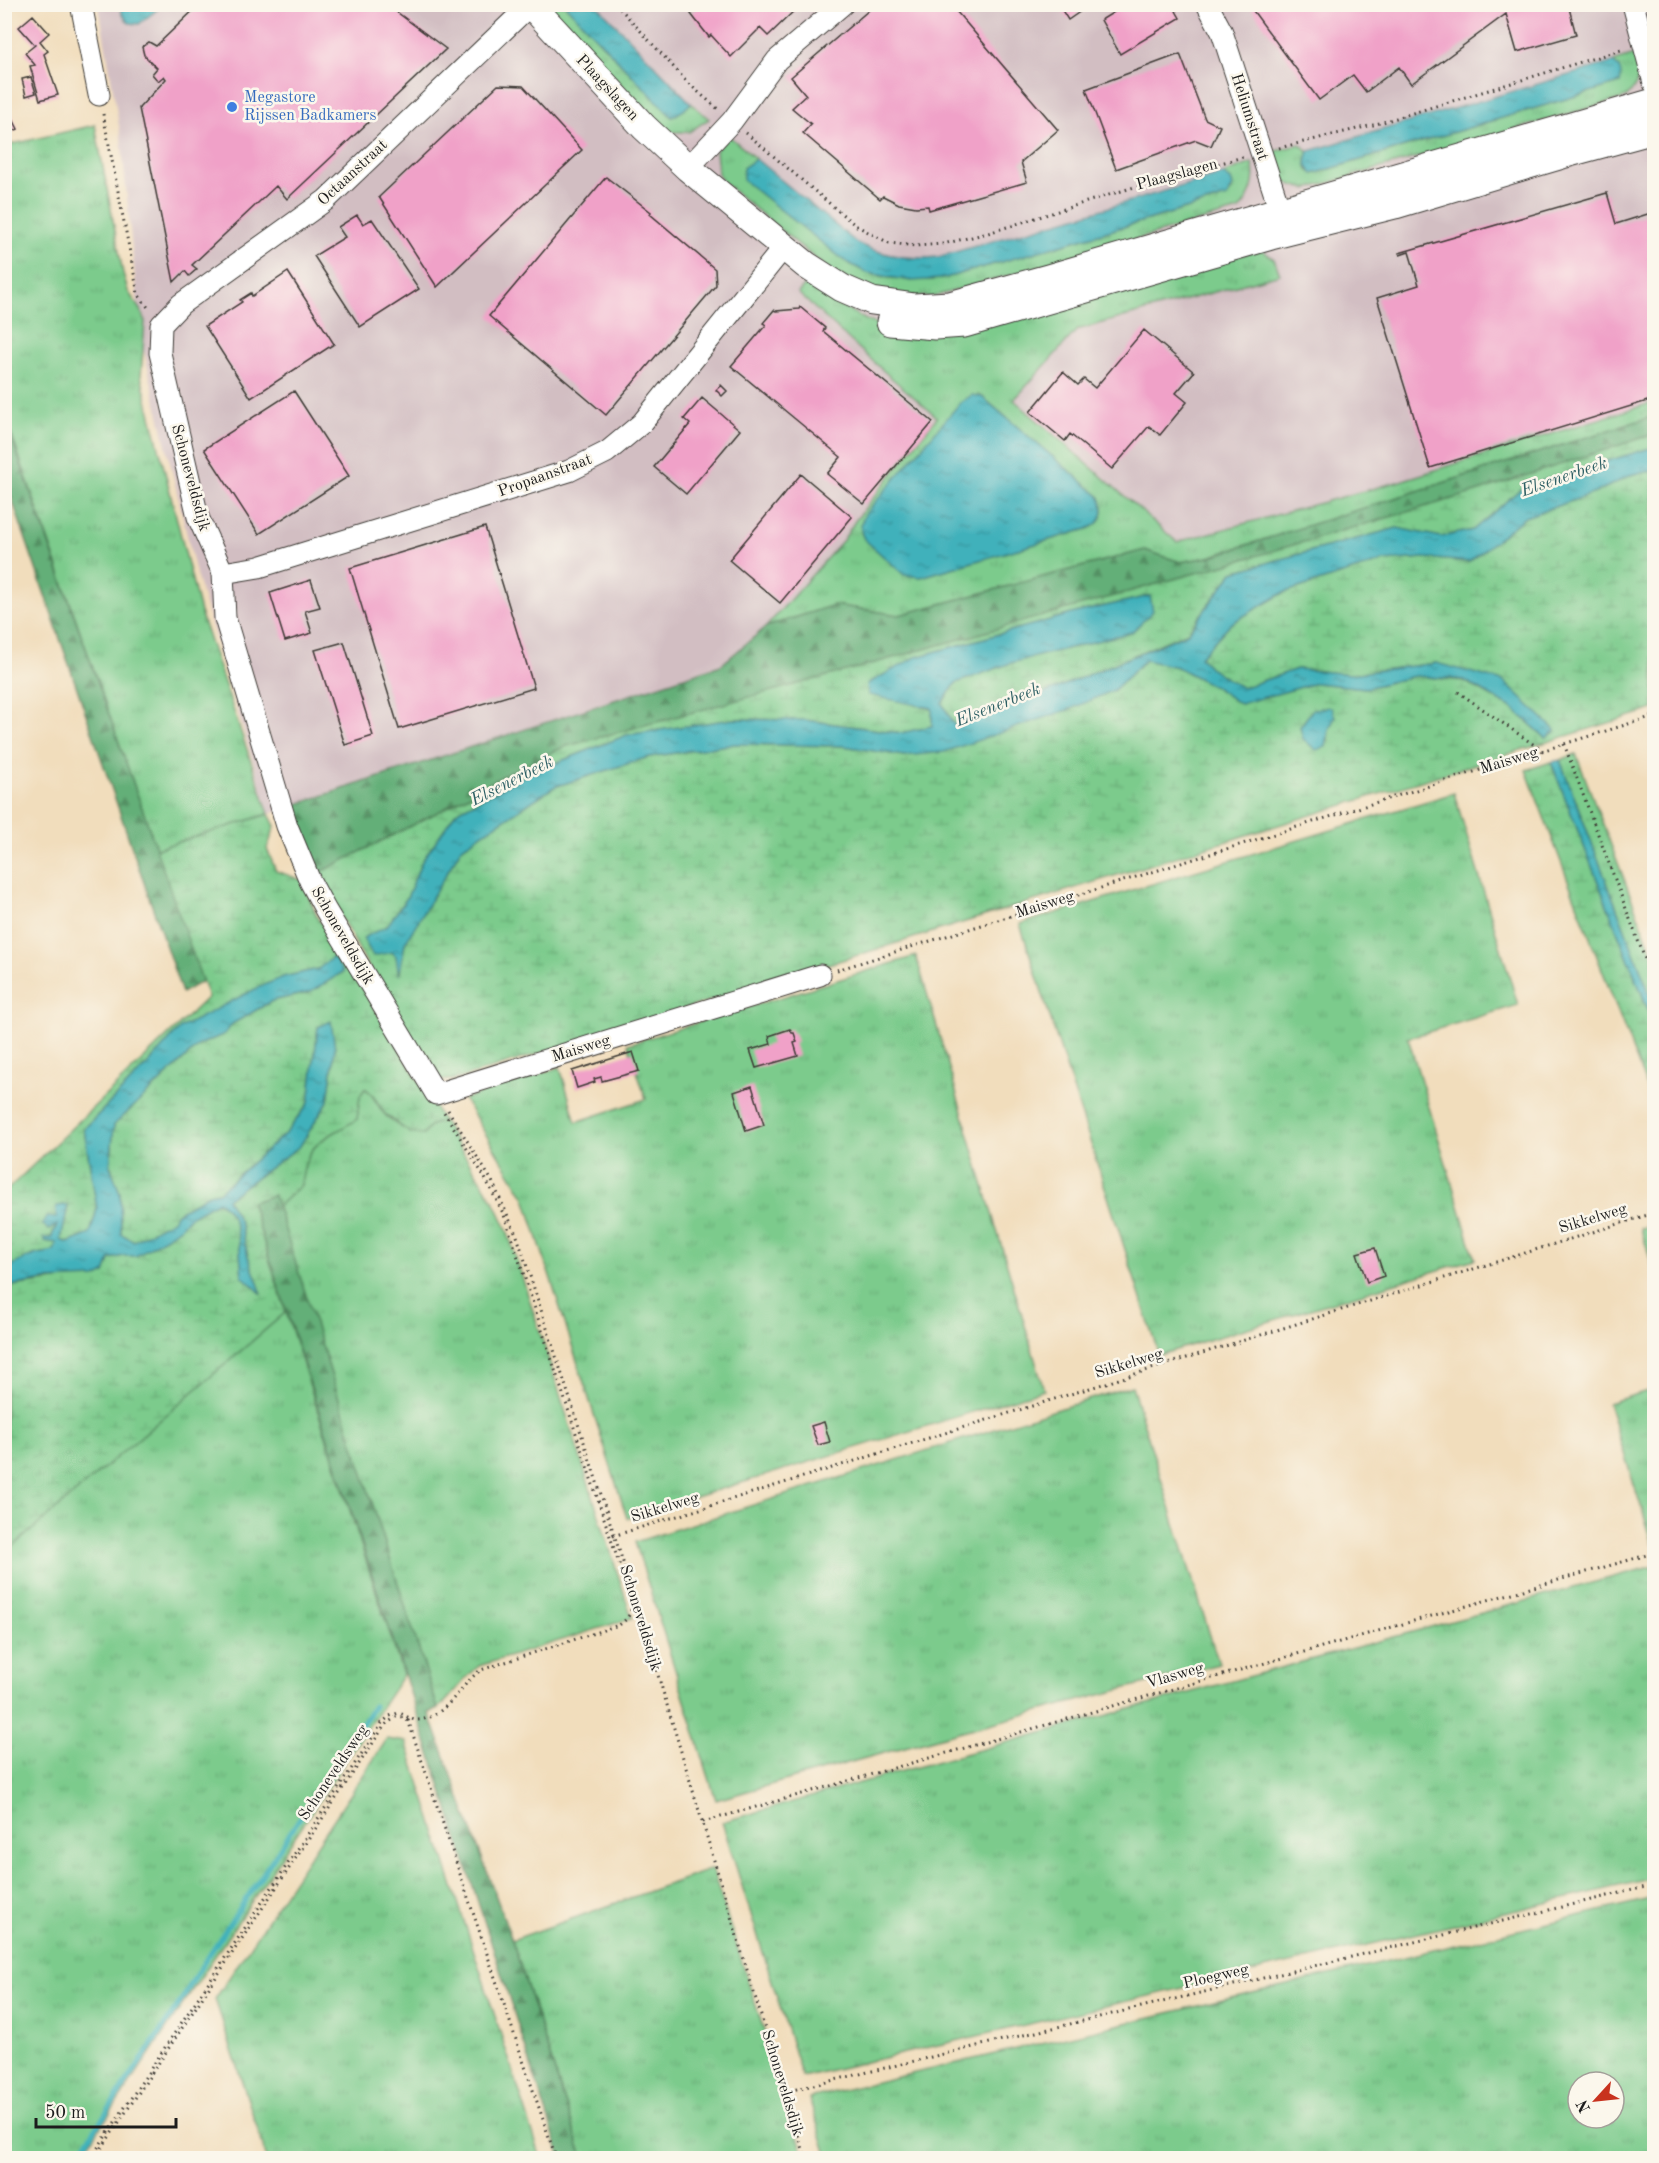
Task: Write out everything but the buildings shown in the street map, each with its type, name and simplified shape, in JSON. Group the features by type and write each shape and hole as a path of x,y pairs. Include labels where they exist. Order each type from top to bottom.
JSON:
{"street":[{"path":"81,4 99,95"},
{"path":"688,168 732,122 777,60 843,4"},
{"name":"Heliumstraat","path":"1207,4 1222,32 1284,221"},
{"path":"1633,4 1654,83"},
{"name":"Plaagslagen","path":"530,5 644,127 688,168 806,265 842,288 872,301 915,307 950,305 1284,221 1654,102"},
{"name":"Octaanstraat","path":"161,325 181,304 326,200 530,5"},
{"name":"Plaagslagen","path":"1284,221 1395,205 1654,130"},
{"name":"Propaanstraat","path":"222,573 259,567 558,474 607,453 642,423 784,247"},
{"name":"Schoneveldsdijk","path":"161,325 160,353 198,517 222,573 225,618 287,826 310,881 325,909 436,1094"},
{"name":"Maisweg","path":"436,1094 820,975"}],"path":[{"name":"Plaagslagen","path":"616,4 689,84 855,225 889,243 916,246 943,244 988,233 1147,183 1373,124 1643,44"},
{"path":"99,95 138,294 161,325"},
{"path":"1458,692 1543,751"},
{"name":"Maisweg","path":"820,975 1654,716"},
{"path":"1564,744 1654,983"},
{"name":"Schoneveldsdijk","path":"436,1094 504,1215 640,1620 806,2158"},
{"name":"Sikkelweg","path":"612,1537 1654,1213"},
{"name":"Schoneveldsdijk","path":"612,1537 631,1600 631,1612"},
{"name":"Vlasweg","path":"703,1822 1654,1553"},
{"path":"406,1715 416,1720 437,1713 450,1703 467,1681 481,1670 619,1625 627,1619 631,1612 640,1620"},
{"name":"Schoneveldsweg","path":"93,2158 378,1728 393,1714 406,1715"},
{"path":"406,1715 556,2158"},
{"path":"93,2158 385,1725 400,1716 408,1721"},
{"name":"Ploegweg","path":"784,2092 1654,1886"}],"shaded area":[{"path":"99,5 1654,5 1654,410 433,762 269,814 197,578 141,338 121,138"}],"green space":[{"path":"541,5 565,5 672,117 691,103 709,119 689,132 668,132"},
{"path":"1638,54 1640,66 1638,77 1627,97 1307,189 1285,182 1278,174 1269,153 1300,144 1309,152 1306,159 1308,170 1314,174 1620,83 1619,67 1613,62"},
{"path":"95,125 123,273 128,291 144,316 141,376 200,612 269,814 156,849 5,416 4,146"},
{"path":"729,136 756,159 743,168 845,261 867,273 888,278 942,279 1227,197 1232,190 1231,180 1223,174 1252,163 1254,176 1250,194 1239,210 932,297 886,294 834,274 723,182 718,174 716,150"},
{"path":"1262,250 1274,259 1280,274 1077,330 1014,400 1177,542 1397,482 1654,402 1654,416 1209,557 1180,562 1145,550 899,615 834,605 766,627 844,539 855,521 937,417 798,293 805,285 866,320 894,330","holes":["978,395 1099,496 1103,507 1102,516 1097,523 1087,529 921,577 861,533 862,522"]},
{"path":"4,416 203,981 182,993 5,479"},
{"path":"1654,416 1654,434 1473,493 861,667 564,747 510,772 444,809 317,874 291,806 721,665 766,627 834,605 899,615 1145,550 1180,562 1209,557"},
{"path":"1654,434 1654,448 1523,487 1473,530 1441,537 1397,528 1233,572 1188,632 1055,689 955,726 942,703 956,683 1011,663 1150,596 1079,612 916,657 915,705 932,709 932,726 902,733 805,720 733,719 627,735 528,774 456,812 422,861 407,898 387,926 364,938 392,952 396,956 400,973 405,943 462,847 554,787 649,757 734,744 844,746 904,756 1114,690 1145,660 1177,667 1215,687 1240,704 1316,683 1366,688 1415,676 1464,681 1512,708 1546,738 1555,731 1436,663 1351,674 1297,669 1242,688 1211,669 1200,657 1230,624 1283,593 1383,561 1424,558 1469,562 1525,517 1595,493 1633,474 1654,471 1654,709 454,1080 441,1080 434,1076 385,996 317,874 444,809 510,772 564,747 861,667 1473,493","holes":["1313,710 1335,717 1329,729 1328,740 1300,727"]},
{"path":"1576,754 1654,957 1654,1005 1560,760"},
{"path":"1551,762 1654,1025 1654,1106 1526,770"},
{"path":"1454,793 1518,1005 1408,1038 1475,1259 1159,1355 1020,924"},
{"path":"269,814 275,826 267,849 276,871 302,880 318,919 327,930 443,1121 431,1125 423,1135 410,1133 384,1113 373,1095 365,1088 360,1096 357,1119 326,1137 312,1150 303,1170 301,1185 277,1207 274,1195 251,1202 286,1312 5,1553 5,1287 105,1273 110,1259 136,1256 179,1229 188,1218 218,1201 226,1208 235,1225 242,1276 261,1293 248,1256 240,1222 227,1199 300,1146 328,1101 335,1048 331,1022 318,1027 309,1103 287,1132 219,1192 209,1194 177,1213 174,1220 134,1241 121,1234 120,1193 110,1166 114,1125 199,1045 225,1034 232,1024 272,1001 311,992 318,969 283,977 180,1028 84,1129 97,1209 90,1234 68,1243 61,1240 68,1206 56,1206 55,1230 51,1238 44,1239 57,1243 54,1251 34,1255 5,1267 4,1193 208,997 156,849"},
{"path":"916,956 1044,1390 627,1518 525,1198 464,1099 560,1067 576,1122 646,1099 628,1044"},
{"path":"365,1088 382,1111 406,1130 423,1135 431,1125 443,1121 495,1203 506,1227 632,1618 479,1666 438,1709 277,1207 301,1185 307,1159 318,1143 357,1119 360,1096"},
{"path":"274,1195 438,1709 429,1713 512,1940 583,2158 561,2158 251,1202"},
{"path":"1654,1224 1654,1272 1641,1229"},
{"path":"286,1312 403,1675 80,2158 5,2158 4,1553"},
{"path":"1132,1386 1219,1664 955,1733 716,1800 635,1542"},
{"path":"1654,1389 1654,1544 1653,1544 1608,1403"},
{"path":"1654,1566 1654,1878 802,2077 722,1822"},
{"path":"387,1739 406,1742 541,2158 267,2158 215,1999"},
{"path":"712,1869 805,2158 583,2158 512,1940"},
{"path":"1654,1898 1654,2158 828,2158 809,2098"}],"water":[{"path":"120,4 163,5 139,24 129,23 122,14"},
{"path":"565,5 597,5 691,103 672,117"},
{"path":"1613,62 1620,71 1620,83 1313,174 1307,166 1309,151"},
{"path":"756,159 857,243 886,254 917,258 938,257 1223,174 1231,180 1233,186 1227,197 942,279 911,281 867,273 845,261 743,180 743,168"},
{"path":"972,395 982,397 1099,496 1103,507 1102,516 1097,523 1087,529 921,577 904,575 862,536 861,530 865,514 960,403"},
{"name":"Elsenerbeek","path":"1654,448 1654,471 1633,474 1595,493 1525,517 1469,562 1424,558 1383,561 1283,593 1230,624 1200,657 1211,669 1242,688 1297,669 1351,674 1436,663 1503,681 1556,731 1546,738 1512,708 1464,680 1415,676 1366,688 1316,683 1240,704 1215,687 1177,667 1145,660 1114,690 1073,708 944,752 904,756 844,746 734,744 649,757 554,787 462,847 405,943 399,975 396,956 392,952 373,956 363,938 387,926 407,898 422,861 456,812 528,774 627,735 733,719 805,720 901,733 932,726 932,708 868,695 867,684 916,657 1079,612 1150,596 1153,611 1132,632 1011,663 956,683 942,703 955,726 1055,689 1188,633 1233,572 1397,528 1441,537 1473,530 1523,487"},
{"path":"1331,707 1335,717 1329,729 1326,747 1316,750 1303,739 1300,727 1313,709"},
{"path":"1560,760 1654,1005 1654,1025 1551,762"},
{"path":"333,957 343,972 311,992 272,1001 232,1024 225,1034 199,1045 114,1125 110,1166 120,1193 121,1234 134,1241 173,1220 177,1213 209,1194 219,1192 287,1132 309,1103 318,1027 331,1021 335,1048 328,1101 300,1146 227,1199 240,1222 248,1256 262,1294 242,1276 235,1225 226,1208 218,1201 188,1218 179,1229 136,1256 110,1259 105,1273 96,1278 45,1280 5,1287 5,1267 34,1255 54,1251 57,1243 45,1241 43,1238 51,1238 57,1225 49,1230 42,1224 47,1217 56,1218 56,1206 68,1205 61,1240 68,1243 90,1234 97,1209 84,1129 180,1028 283,977 318,969"}],"waterway":[{"path":"76,2158 374,1706"}],"place":[{"name":"Megastore Rijssen Badkamers","path":"232,107"}]}
